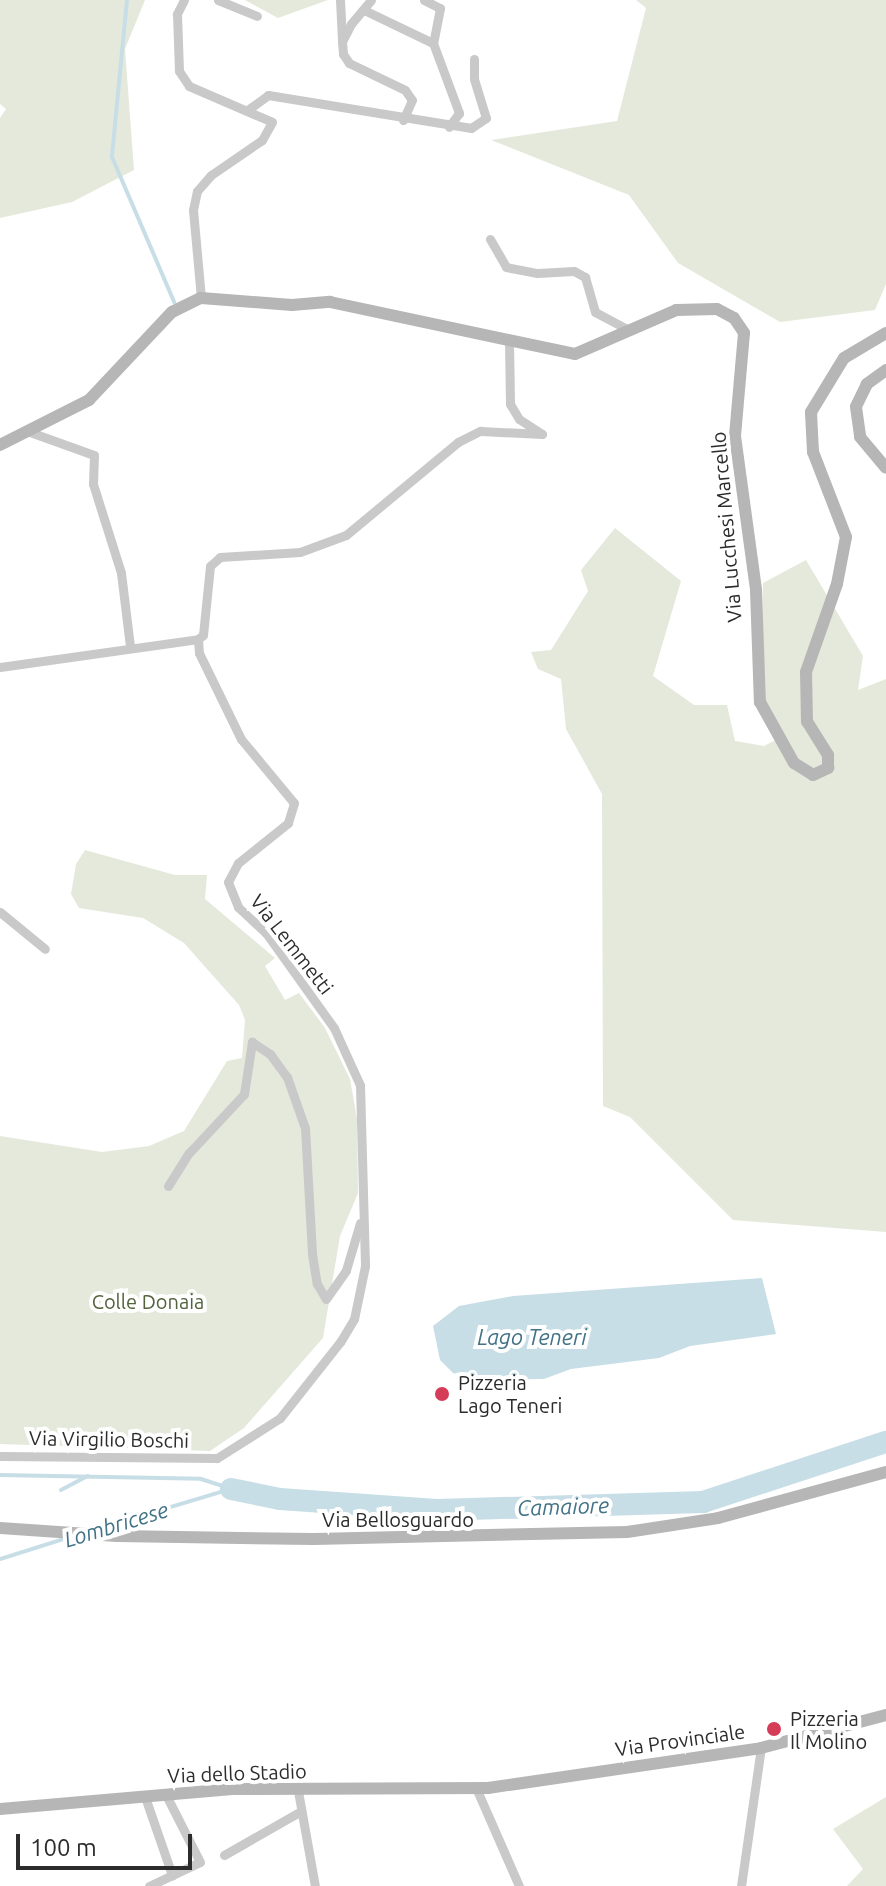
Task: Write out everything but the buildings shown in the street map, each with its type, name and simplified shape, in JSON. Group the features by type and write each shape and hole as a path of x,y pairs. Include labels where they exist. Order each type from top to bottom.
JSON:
{"street":[{"path":"0,445 89,400 172,312 201,298 193,210 197,191 211,175 262,140 272,122 249,109 189,86 179,71 177,14 184,0"},
{"path":"218,0 257,16"},
{"path":"340,0 342,42 349,63 405,90 412,100 403,120"},
{"path":"342,42 371,0"},
{"path":"424,0 441,4 433,43 459,113 449,127"},
{"path":"364,10 433,43"},
{"path":"249,109 268,95 403,120 471,128 486,118 474,79 474,59"},
{"path":"490,239 506,267 537,273 574,271 585,277 595,312 627,329"},
{"name":"Via Lucchesi Marcello","path":"201,298 292,305 330,302 575,354 627,329 693,308 717,309 734,318 744,333 735,436 756,590 760,702 794,763 813,775 828,768 828,755 807,722 806,672 837,584 846,537 813,452 811,412 844,358 886,333"},
{"path":"0,667 130,646 198,639 203,635 210,566 220,557 300,552 346,535 458,442 480,431 542,434 519,419 510,404 509,339"},
{"path":"886,370 867,384 856,407 860,437 886,468"},
{"path":"27,431 94,455 93,484 121,573 130,646"},
{"name":"Via Lemmetti","path":"198,639 199,653 241,739 294,803 288,823 238,863 228,882 238,907 280,952 334,1028 351,1062 364,1120 364,1280 348,1331 280,1418 217,1458"},
{"path":"0,912 45,949"},
{"path":"168,1186 189,1153 244,1094 252,1042 270,1054 287,1077 305,1128 312,1254 321,1296 326,1299 346,1270 362,1215"},
{"name":"Via Virgilio Boschi","path":"0,1456 217,1458"},
{"name":"Via Bellosguardo","path":"0,1528 117,1536 480,1538 627,1532 718,1518 886,1472"},
{"name":"Via Provinciale","path":"476,1788 761,1748 850,1729 886,1715"},
{"path":"741,1886 761,1748"},
{"path":"476,1788 519,1886"},
{"name":"Via dello Stadio","path":"0,1809 166,1795 476,1788"},
{"path":"298,1791 315,1886"},
{"path":"149,1886 200,1862 166,1795"},
{"path":"145,1797 172,1875"},
{"path":"224,1855 301,1811"}],"green space":[{"path":"0,0 145,0 125,49 134,170 72,202 0,218 0,118 6,109 0,104"},
{"path":"245,0 328,0 278,18"},
{"path":"636,0 886,0 886,284 875,310 780,322 678,263 629,195 491,140 617,121 646,8"},
{"path":"615,528 681,581 653,676 694,705 727,705 735,741 764,746 785,735 761,700 763,583 806,560 863,656 858,690 886,679 886,1232 733,1220 630,1117 603,1106 602,794 566,729 561,679 538,669 531,652 551,650 588,591 581,570"},
{"name":"Colle Donaia","path":"85,850 175,875 207,875 205,899 275,958 265,966 285,1000 299,993 325,1028 350,1079 357,1119 358,1193 340,1236 323,1338 244,1428 210,1451 0,1444 0,1136 102,1152 149,1146 184,1131 227,1061 242,1058 245,1020 239,1005 184,943 143,918 79,908 71,894 76,864"},
{"path":"886,1797 886,1886 847,1886 863,1869 833,1829"}],"water":[{"name":"Lago Teneri","path":"762,1278 776,1334 690,1346 659,1358 571,1369 544,1379 481,1380 453,1373 440,1360 433,1326 459,1306 513,1296"}],"waterway":[{"path":"127,0 112,157 174,302"},
{"name":"Camaiore","path":"231,1489 280,1499 437,1510 703,1502 886,1442"},
{"path":"0,1475 201,1479 229,1488"},
{"path":"61,1490 87,1476"},
{"name":"Lombricese","path":"94,1530 231,1489"},
{"name":"Lombricese","path":"0,1559 70,1537"}],"place":[{"name":"Pizzeria Lago Teneri","path":"442,1394"},
{"name":"Pizzeria Il Molino","path":"774,1729"}]}
